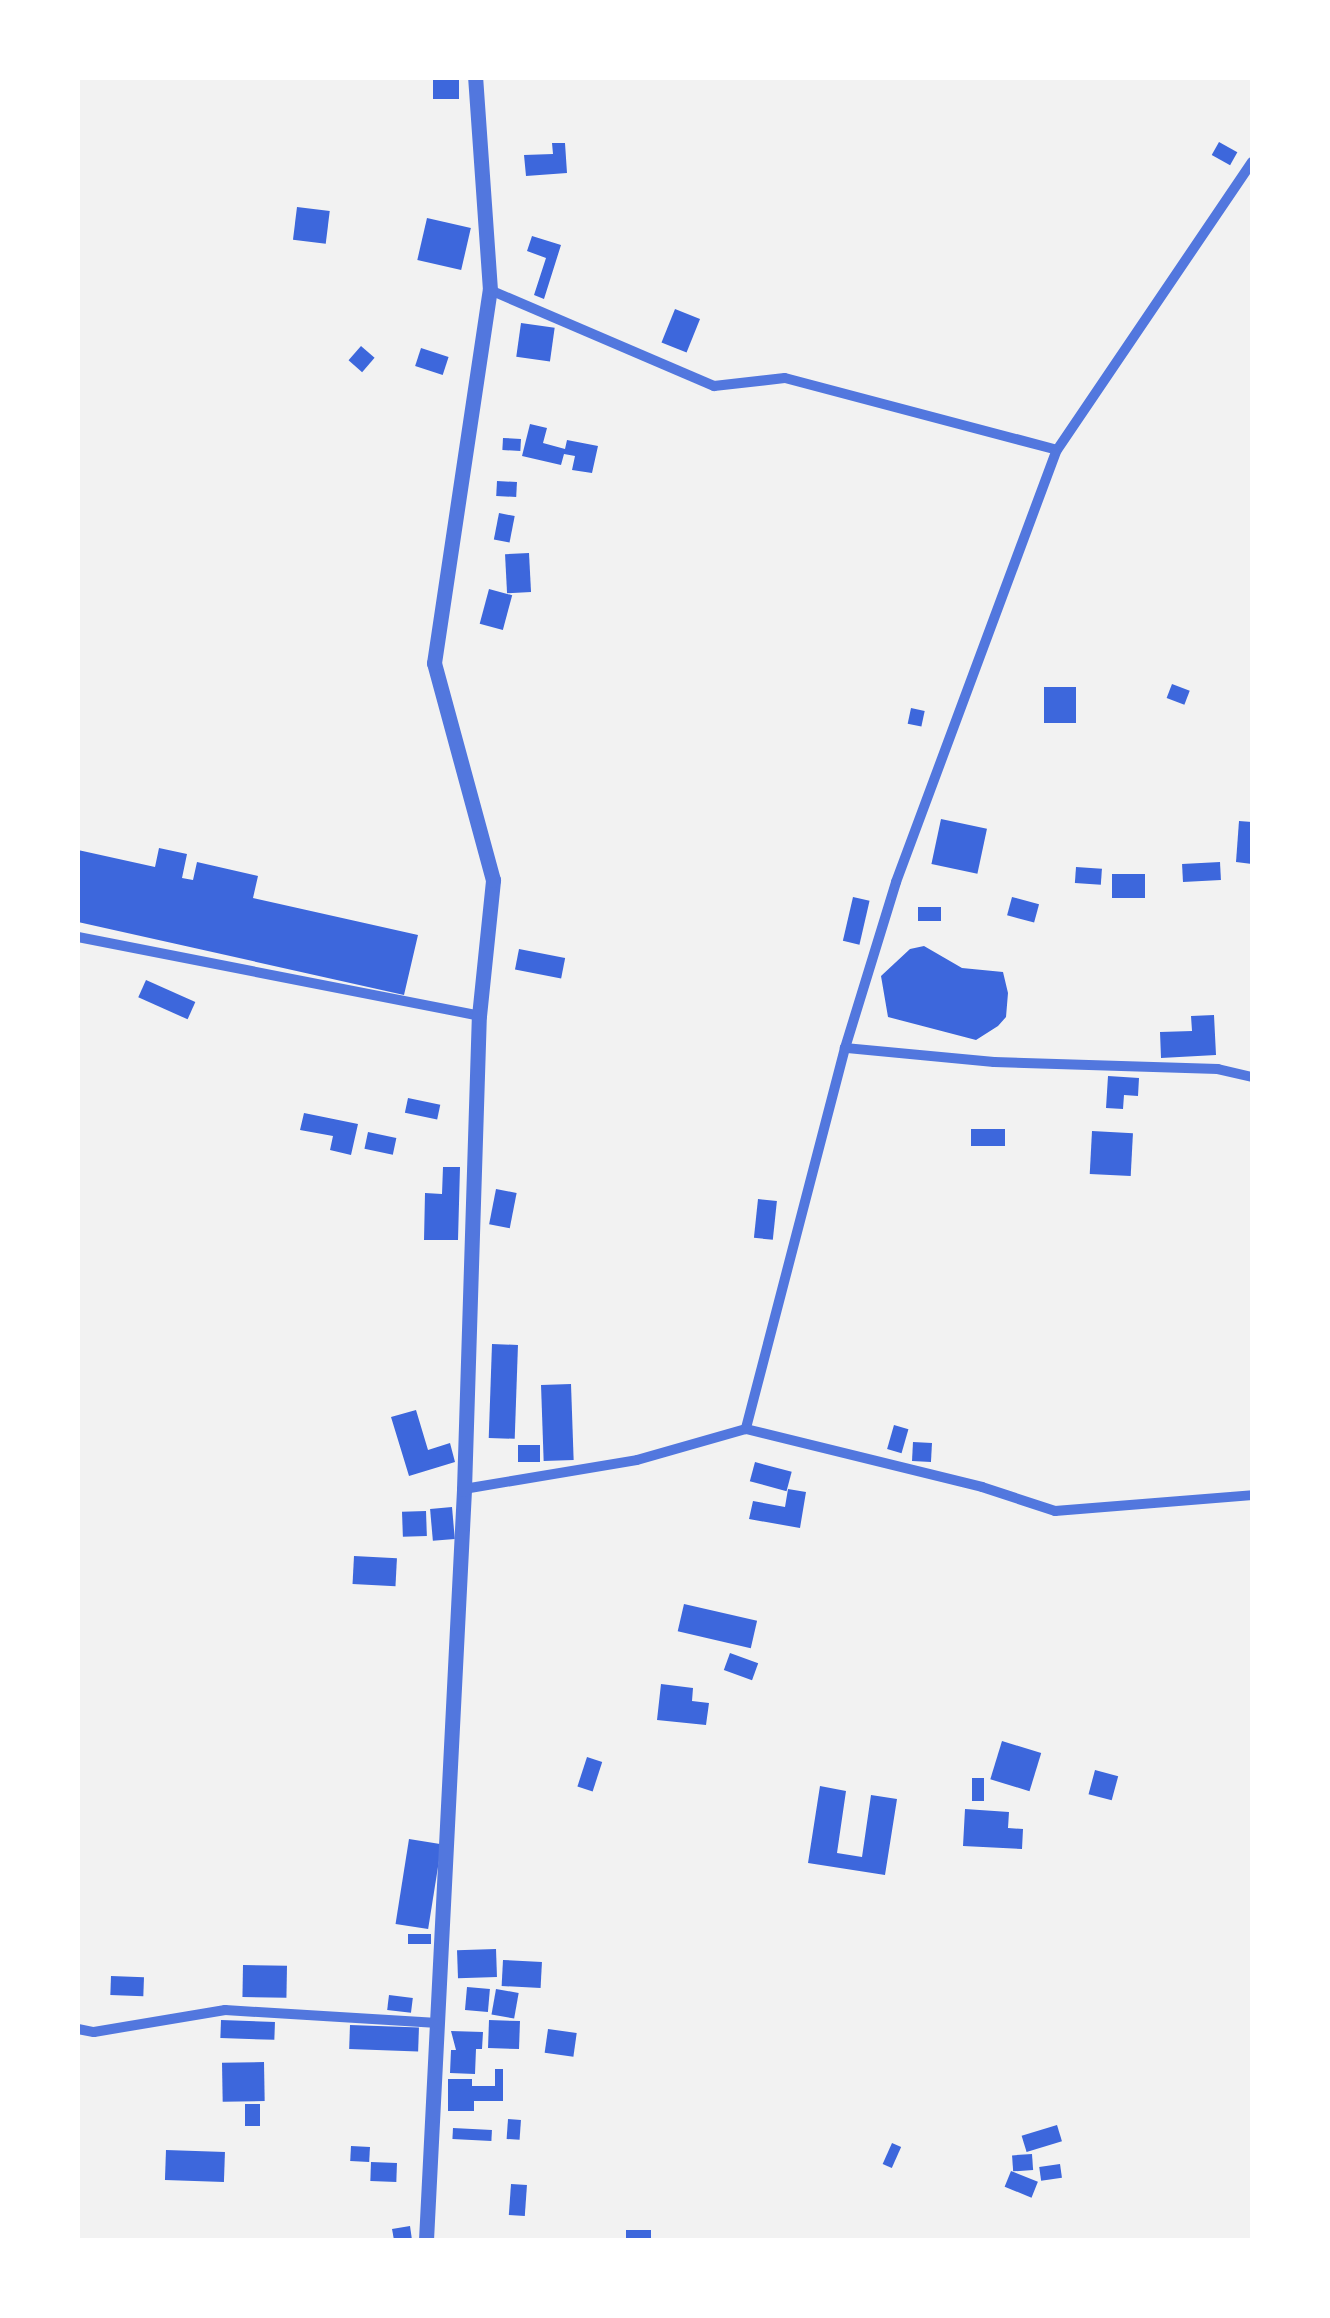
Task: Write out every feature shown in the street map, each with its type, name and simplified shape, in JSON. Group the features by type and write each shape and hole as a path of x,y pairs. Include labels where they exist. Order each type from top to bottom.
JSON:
{"street":[{"path":"426,2240 464,1489 478,1016 493,880 434,663 490,290 475,78"},
{"path":"746,1430 846,1048 896,882 1058,450 1252,162"},
{"path":"490,290 714,386 786,378 1058,450"},
{"path":"78,937 478,1016"},
{"path":"846,1048 994,1062 1218,1069 1252,1077"},
{"path":"464,1489 636,1460 746,1430 982,1487 1055,1511 1252,1495"},
{"path":"78,2029 94,2032 225,2010 438,2023"}],"building":[{"path":"433,78 459,78 459,99 433,99"},
{"path":"1219,142 1237,152 1230,165 1212,155"},
{"path":"552,143 565,143 567,173 526,176 524,155 553,154"},
{"path":"297,207 330,211 326,244 293,240"},
{"path":"427,218 471,228 461,270 417,260"},
{"path":"532,236 561,245 544,299 534,295 546,258 527,251"},
{"path":"675,309 700,319 687,352 662,342"},
{"path":"521,323 555,328 550,361 516,357"},
{"path":"361,346 375,358 362,372 349,360"},
{"path":"421,348 449,357 443,375 415,366"},
{"path":"530,424 547,428 543,443 565,449 567,440 598,446 592,473 572,470 575,456 564,454 561,465 522,456"},
{"path":"503,438 521,439 520,451 502,450"},
{"path":"497,481 517,482 516,497 496,496"},
{"path":"499,513 515,516 510,543 494,540"},
{"path":"529,553 531,592 507,593 505,554"},
{"path":"489,589 512,595 503,630 480,624"},
{"path":"1172,684 1190,691 1184,705 1167,698"},
{"path":"1044,687 1076,687 1076,723 1044,723"},
{"path":"911,708 925,711 921,727 908,724"},
{"path":"941,819 987,829 977,874 931,864"},
{"path":"1239,821 1252,822 1252,864 1236,862"},
{"path":"159,848 187,854 182,878 193,880 197,862 258,876 253,898 418,935 404,995 78,922 78,850 155,867"},
{"path":"1220,862 1221,880 1183,882 1182,864"},
{"path":"1076,867 1102,869 1101,885 1075,883"},
{"path":"1112,874 1145,874 1145,898 1112,898"},
{"path":"853,897 870,901 859,945 843,941"},
{"path":"1012,897 1039,904 1034,923 1007,915"},
{"path":"918,907 941,907 941,921 918,921"},
{"path":"924,946 962,968 1003,972 1008,993 1006,1017 998,1026 976,1040 888,1017 881,976 910,949"},
{"path":"519,949 565,958 561,979 515,970"},
{"path":"146,980 195,1002 188,1019 138,997"},
{"path":"1214,1015 1216,1055 1161,1058 1160,1032 1192,1031 1191,1016"},
{"path":"1108,1076 1139,1078 1138,1096 1124,1095 1123,1109 1106,1108"},
{"path":"408,1098 440,1105 437,1120 405,1113"},
{"path":"304,1113 358,1124 351,1155 330,1150 333,1136 300,1130"},
{"path":"971,1129 1005,1129 1005,1146 971,1146"},
{"path":"1092,1131 1133,1133 1131,1176 1090,1174"},
{"path":"368,1132 396,1138 393,1155 364,1149"},
{"path":"443,1167 460,1167 458,1240 424,1240 425,1193 442,1194"},
{"path":"496,1189 517,1193 510,1228 489,1224"},
{"path":"758,1199 777,1201 773,1240 754,1238"},
{"path":"492,1344 518,1345 515,1439 489,1438"},
{"path":"571,1384 574,1460 544,1461 541,1385"},
{"path":"416,1410 428,1450 450,1443 455,1462 409,1476 391,1417"},
{"path":"894,1425 908,1429 902,1453 887,1449"},
{"path":"913,1442 932,1443 931,1462 912,1461"},
{"path":"518,1445 540,1445 540,1462 518,1462"},
{"path":"755,1462 792,1472 787,1491 750,1481"},
{"path":"788,1489 806,1492 800,1528 749,1519 753,1501 785,1507"},
{"path":"452,1507 455,1539 433,1541 430,1509"},
{"path":"426,1511 427,1536 403,1537 402,1512"},
{"path":"354,1556 397,1558 395,1586 353,1584"},
{"path":"684,1604 757,1621 751,1648 678,1631"},
{"path":"730,1653 758,1663 752,1680 724,1670"},
{"path":"661,1684 693,1688 692,1701 709,1703 706,1725 657,1720"},
{"path":"1002,1741 1041,1753 1030,1791 990,1779"},
{"path":"587,1757 602,1762 593,1791 577,1786"},
{"path":"1095,1770 1118,1776 1112,1800 1089,1794"},
{"path":"972,1778 984,1778 984,1801 972,1801"},
{"path":"820,1786 846,1791 837,1853 862,1857 871,1795 897,1799 885,1875 808,1863"},
{"path":"965,1809 1009,1812 1008,1828 1023,1829 1022,1849 963,1846"},
{"path":"409,1839 442,1844 428,1929 396,1924"},
{"path":"408,1934 431,1934 431,1944 408,1944"},
{"path":"496,1949 497,1977 458,1978 457,1950"},
{"path":"503,1960 542,1962 541,1988 502,1986"},
{"path":"243,1965 287,1966 286,1998 242,1997"},
{"path":"111,1976 144,1977 143,1996 110,1995"},
{"path":"467,1987 490,1989 488,2012 465,2010"},
{"path":"496,1989 519,1993 514,2019 491,2015"},
{"path":"389,1995 413,1998 411,2013 387,2010"},
{"path":"221,2020 275,2022 274,2040 220,2038"},
{"path":"489,2020 520,2021 519,2049 488,2048"},
{"path":"350,2025 419,2027 418,2051 349,2049"},
{"path":"548,2029 577,2033 573,2057 545,2053"},
{"path":"451,2031 483,2032 482,2049 476,2049 475,2074 450,2073 451,2050 456,2050"},
{"path":"264,2062 265,2101 223,2102 222,2063"},
{"path":"495,2069 503,2069 503,2101 474,2101 474,2111 448,2111 448,2079 472,2079 472,2086 495,2086"},
{"path":"245,2104 260,2104 260,2126 245,2126"},
{"path":"508,2119 521,2120 520,2140 507,2139"},
{"path":"1057,2125 1062,2141 1027,2152 1022,2136"},
{"path":"453,2128 492,2130 491,2141 452,2139"},
{"path":"892,2143 901,2147 892,2168 883,2164"},
{"path":"351,2146 370,2147 369,2162 350,2161"},
{"path":"166,2150 225,2152 224,2182 165,2180"},
{"path":"1032,2154 1033,2170 1013,2171 1012,2155"},
{"path":"371,2162 397,2163 396,2182 370,2181"},
{"path":"1060,2164 1062,2178 1041,2181 1039,2167"},
{"path":"1011,2171 1038,2182 1032,2198 1005,2187"},
{"path":"511,2184 527,2185 525,2216 509,2215"},
{"path":"410,2226 412,2240 394,2240 392,2229"},
{"path":"626,2230 651,2230 651,2240 626,2240"}]}
